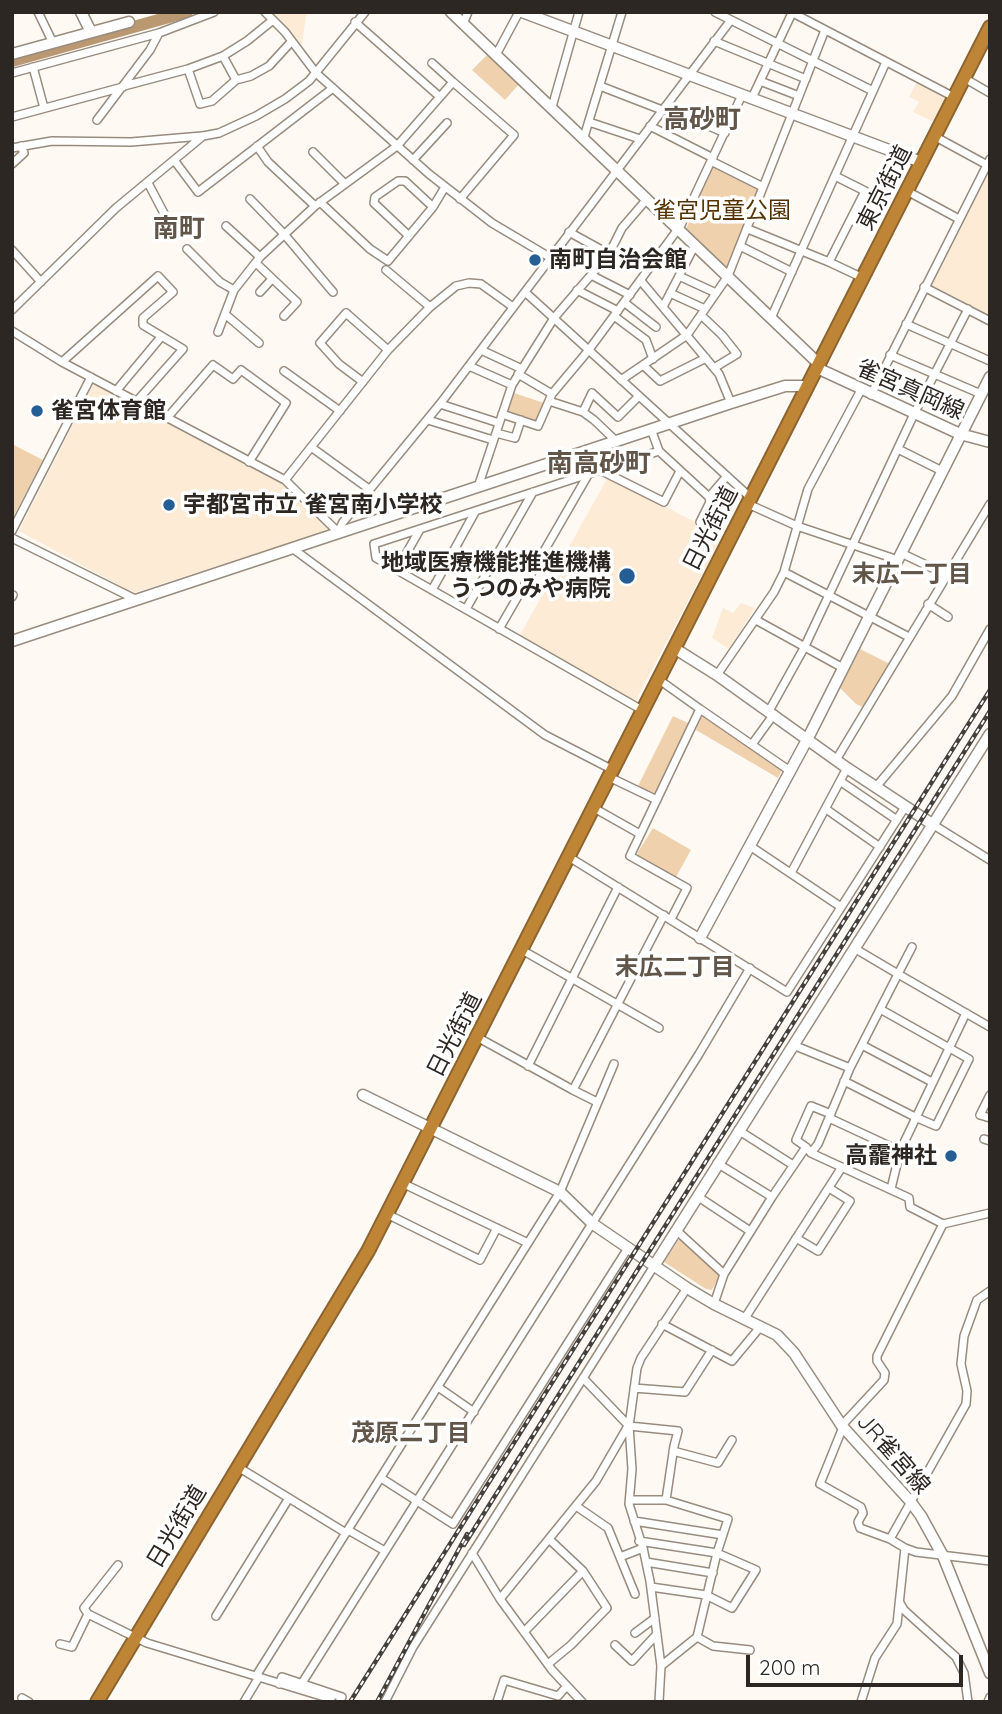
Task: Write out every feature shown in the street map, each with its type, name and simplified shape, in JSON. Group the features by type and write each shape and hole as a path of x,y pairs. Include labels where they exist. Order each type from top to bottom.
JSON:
{"highway":[{"name":"東京街道","path":"818,366 990,27"},
{"name":"日光街道","path":"97,1702 355,1273 387,1214 818,366"}],"street":[{"path":"38,12 53,43"},
{"path":"81,12 91,32"},
{"path":"12,73 159,33 214,12"},
{"path":"265,12 316,73 413,160 492,223 551,257"},
{"path":"12,148 52,141 131,142 219,133 285,99 316,73 355,22 366,12"},
{"name":"雀宮真岡線","path":"451,12 584,137 818,366 866,393 960,434 990,442"},
{"path":"463,24 468,12"},
{"path":"496,55 521,12 921,162"},
{"path":"552,107 579,12"},
{"path":"584,137 622,12"},
{"path":"715,12 873,91"},
{"path":"502,414 538,426 550,397 589,351 678,229 725,133 760,81 792,12 954,97"},
{"path":"13,52 91,32 127,17"},
{"path":"12,117 188,69 223,56 273,20"},
{"path":"338,532 369,489 428,420 731,20"},
{"path":"355,22 440,97"},
{"path":"621,380 687,335 728,276 825,30"},
{"path":"97,120 150,50 159,33"},
{"path":"714,41 806,79"},
{"path":"188,69 200,104 212,101 236,80 251,76 269,66 291,42"},
{"path":"223,56 236,80"},
{"path":"771,318 886,62"},
{"path":"432,63 514,135 460,199"},
{"path":"33,66 44,108"},
{"path":"964,78 990,93"},
{"path":"760,81 799,96"},
{"path":"218,332 234,290 258,260 317,204 397,146 453,82"},
{"path":"600,86 725,133"},
{"path":"174,160 198,192 333,88"},
{"path":"589,122 640,139"},
{"path":"413,160 447,123"},
{"path":"650,126 763,187"},
{"path":"12,310 116,208 203,136"},
{"path":"717,675 756,620 784,572 808,489 890,355 989,163 934,136"},
{"path":"12,164 24,153 21,146"},
{"path":"257,146 268,162 370,249 388,261 433,207 445,187"},
{"path":"313,152 345,184"},
{"path":"829,262 865,191 835,176"},
{"path":"409,236 374,203 374,197 398,181 405,181 433,207"},
{"path":"148,183 167,219"},
{"path":"906,191 959,219"},
{"path":"250,199 284,233 333,292"},
{"path":"478,487 512,385 554,318 610,254 622,228 647,200"},
{"path":"226,226 272,279 297,302 284,316"},
{"path":"748,229 863,278"},
{"path":"569,232 610,254"},
{"path":"663,307 695,245"},
{"path":"740,246 792,272"},
{"path":"187,249 220,282 234,290"},
{"path":"12,250 41,282"},
{"path":"386,270 430,307"},
{"path":"591,275 630,295"},
{"path":"62,362 158,276 173,292 143,318 143,325 183,349 136,402"},
{"path":"679,276 716,293"},
{"path":"260,292 272,279"},
{"path":"641,281 719,374 731,403"},
{"path":"285,480 388,350 430,307 456,286 481,284 513,307"},
{"path":"925,287 990,321"},
{"path":"578,290 616,314 646,340 653,359"},
{"path":"524,292 727,476 749,501 797,526 854,545 900,556 947,575"},
{"path":"670,293 703,312 737,354 714,368"},
{"path":"625,303 656,327"},
{"path":"753,743 804,648 914,414 968,309"},
{"path":"363,382 320,343 346,313 388,350"},
{"path":"225,314 259,343"},
{"path":"906,324 990,361"},
{"path":"12,331 62,362 285,480 338,532"},
{"path":"116,391 161,337"},
{"path":"481,350 520,372 550,397 594,419 617,442"},
{"path":"890,355 981,394"},
{"path":"643,365 660,381 706,358"},
{"path":"167,418 213,365 233,379 241,370 286,403 249,462"},
{"path":"469,366 512,385"},
{"path":"284,371 340,411"},
{"path":"12,531 92,377"},
{"path":"700,938 790,771 990,377"},
{"path":"12,641 731,403 785,386 808,386"},
{"path":"583,412 592,393 618,417 639,396"},
{"path":"440,404 499,423"},
{"path":"428,420 494,436 515,438 521,420"},
{"path":"651,429 659,451 709,497 710,502 700,522"},
{"path":"311,447 369,489"},
{"path":"898,449 942,471"},
{"path":"642,710 376,558 374,544 659,451"},
{"path":"600,470 664,502 680,471"},
{"path":"499,629 588,474"},
{"path":"709,497 727,476"},
{"path":"466,610 534,492"},
{"path":"836,760 990,505"},
{"path":"432,590 475,512"},
{"path":"397,570 419,531"},
{"path":"12,538 137,600"},
{"path":"292,548 545,735 657,800"},
{"path":"784,572 909,637"},
{"path":"928,604 948,617"},
{"path":"756,620 843,668"},
{"path":"876,787 952,696 990,629"},
{"path":"674,648 717,675 905,807 990,860"},
{"path":"659,679 790,771"},
{"path":"573,1090 667,917 687,888 629,856 700,709"},
{"path":"385,1702 413,1647 990,734"},
{"path":"791,873 847,768"},
{"path":"840,781 897,820"},
{"path":"569,857 787,992 905,807"},
{"path":"594,808 640,834"},
{"path":"825,809 880,848"},
{"path":"750,846 841,907"},
{"path":"528,1066 618,887"},
{"path":"714,1304 724,1274 772,1197 793,1165 818,1144 850,1068 912,947"},
{"path":"854,948 990,1027"},
{"path":"522,950 659,1028"},
{"path":"302,1683 593,1224 750,968"},
{"path":"844,1081 936,1126 969,1059 880,1009"},
{"path":"891,1189 900,1151 966,1013"},
{"path":"477,1037 597,1101"},
{"path":"793,1045 850,1068"},
{"path":"862,1045 932,1082"},
{"path":"244,1702 560,1192 614,1064"},
{"name":"JR雀宮線","path":"363,1095 560,1192 593,1224 687,1288 777,1335 794,1353 842,1426 910,1501 943,1556 989,1668"},
{"path":"990,1095 980,1115 990,1118"},
{"path":"900,1151 811,1106 796,1140 842,1167 909,1198 910,1207 943,1224 990,1213"},
{"path":"738,1130 793,1165"},
{"path":"718,1163 772,1197"},
{"path":"745,1318 842,1167"},
{"path":"402,1183 528,1243"},
{"path":"796,1238 818,1251 825,1241 850,1201 829,1188"},
{"path":"697,1196 750,1231"},
{"path":"387,1214 480,1260 497,1228"},
{"path":"943,1224 877,1356 877,1361 886,1373 884,1380 842,1426 820,1484 861,1507 863,1513 858,1522 860,1528 916,1552 990,1561"},
{"path":"676,1230 724,1274"},
{"path":"381,1478 453,1524 628,1248"},
{"path":"659,1702 661,1666 651,1587 630,1500 632,1469 629,1426 641,1358 687,1288"},
{"path":"890,1539 966,1404 967,1391 961,1364 964,1336 977,1300 990,1291"},
{"path":"662,1324 733,1361 761,1326"},
{"path":"634,1388 685,1392 712,1350"},
{"path":"583,1378 629,1426 678,1431 666,1500"},
{"path":"438,1387 474,1412"},
{"path":"500,1599 596,1481 629,1426"},
{"path":"673,1451 718,1463 732,1440"},
{"path":"237,1467 347,1532 385,1551"},
{"path":"216,1616 289,1498"},
{"path":"630,1500 666,1500 728,1519 697,1637 661,1666"},
{"path":"576,1506 608,1528 635,1594"},
{"path":"634,1521 723,1535"},
{"path":"548,1664 607,1608 583,1571 550,1540"},
{"path":"620,1557 641,1544 717,1553 756,1570 732,1608 706,1595 651,1587"},
{"path":"861,1702 875,1658 897,1624 905,1548"},
{"path":"472,1553 524,1632 582,1702"},
{"path":"646,1562 713,1573"},
{"path":"118,1565 84,1608 88,1614 136,1638 332,1701"},
{"path":"524,1632 583,1571"},
{"path":"900,1602 904,1610 956,1657 964,1673 968,1702"},
{"path":"60,1644 72,1647 88,1614"},
{"path":"635,1633 655,1618"},
{"path":"615,1645 632,1661 657,1634"},
{"path":"697,1637 713,1646 750,1650"},
{"path":"282,1677 342,1697 332,1701 311,1700 279,1686 278,1682 282,1677"},
{"path":"497,1702 504,1681 558,1696 567,1686"},
{"path":"988,1702 990,1697"}],"shaded area":[{"path":"268,12 308,12 302,44 298,43"},
{"path":"918,80 948,95 934,122 913,112 919,102 909,97"},
{"path":"990,170 990,316 932,285"},
{"name":"宇都宮市立 雀宮南小学校","path":"94,383 282,482 329,528 133,593 19,531"},
{"name":"地域医療機能推進機構 うつのみや病院","path":"608,477 722,536 635,702 520,635"},
{"path":"741,603 755,608 729,649 712,638 723,608 733,613"}],"green space":[{"path":"489,53 520,83 505,100 472,70"},
{"name":"雀宮児童公園","path":"712,165 759,189 728,267 686,229"},
{"path":"511,392 544,403 536,423 505,413"},
{"path":"12,444 43,460 12,519"},
{"path":"860,649 890,664 865,708 856,704 840,688"},
{"path":"673,716 690,724 658,795 638,786"},
{"path":"704,716 782,770 778,778 696,730"},
{"path":"653,828 691,850 676,877 638,857 638,852"},
{"path":"680,1238 720,1274 712,1290 706,1289 664,1262"}],"waterway":[{"path":"12,61 187,12"}],"railway":[{"path":"350,1702 990,690"},
{"path":"464,1545 990,711"},
{"path":"377,1702 467,1534"}],"place":[{"name":"南町自治会館","path":"535,260"},
{"name":"雀宮体育館","path":"37,411"},
{"name":"宇都宮市立 雀宮南小学校","path":"169,505"},
{"name":"地域医療機能推進機構 うつのみや病院","path":"627,576"},
{"name":"高靇神社","path":"951,1156"}],"district":[{"name":"高砂町","path":"702,120"},
{"name":"南町","path":"179,229"},
{"name":"南高砂町","path":"599,464"},
{"name":"末広一丁目","path":"912,575"},
{"name":"末広二丁目","path":"675,968"},
{"name":"茂原二丁目","path":"411,1434"}]}
